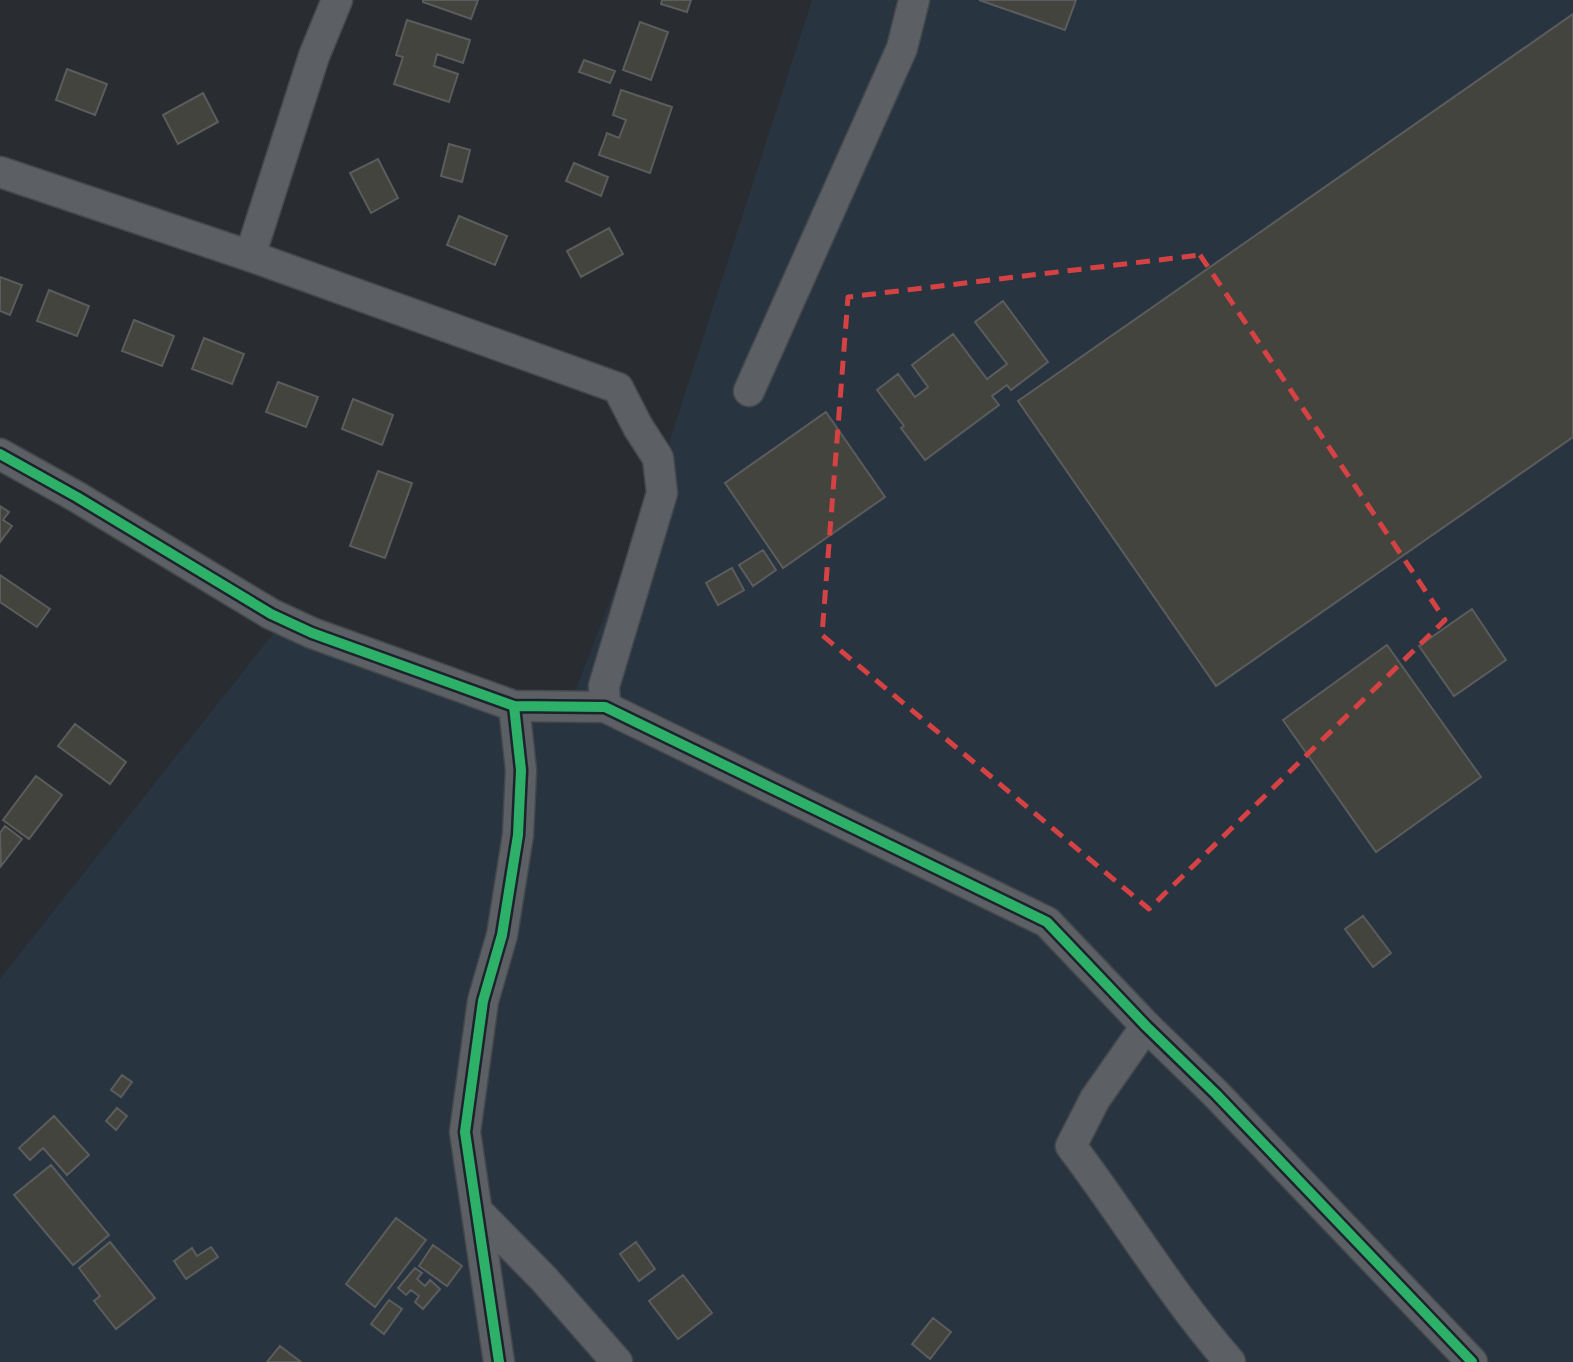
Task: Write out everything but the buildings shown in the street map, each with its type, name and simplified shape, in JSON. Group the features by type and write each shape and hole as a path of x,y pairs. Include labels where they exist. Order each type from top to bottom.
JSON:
{"street":[{"path":"250,256 314,56 337,0"},
{"path":"749,391 902,48 915,0"},
{"path":"0,172 250,256 618,388 658,458 662,493 604,686 605,707"},
{"path":"0,454 77,497 271,614 312,633 514,706 605,707 1047,922 1472,1362"},
{"path":"499,1362 465,1132 483,1001 502,935 518,835 521,770 514,706"},
{"path":"1146,1026 1095,1099 1070,1146 1201,1329 1230,1362"},
{"path":"478,1212 544,1279 617,1362"}],"highlighted area":[{"path":"1200,255 1445,620 1149,909 822,635 848,297"}],"shaded area":[{"path":"812,0 1573,0 1573,1362 0,1362 0,979 291,611 430,673 572,699 655,487"}],"cycle path":[{"path":"0,454 77,497 271,614 312,633 514,706 521,770 518,835 502,935 483,1001 465,1132 499,1362"},
{"path":"514,706 605,707 1047,922 1472,1362"}]}
